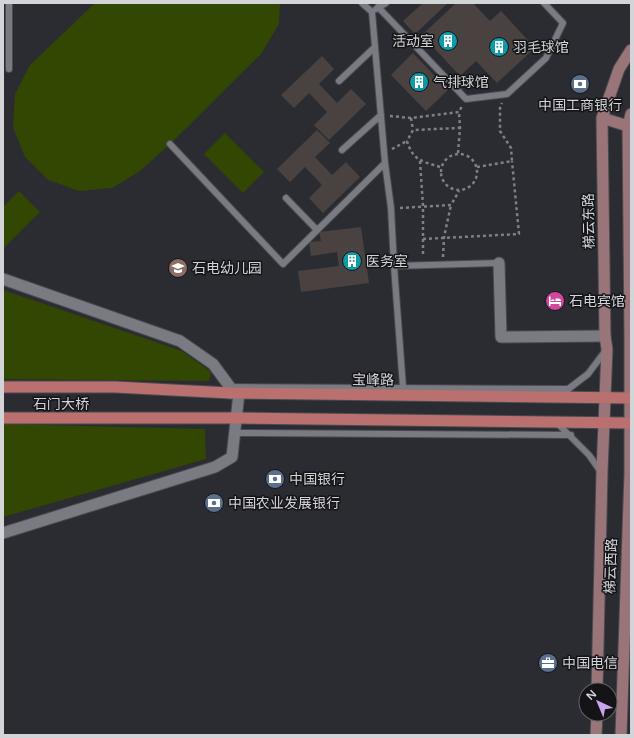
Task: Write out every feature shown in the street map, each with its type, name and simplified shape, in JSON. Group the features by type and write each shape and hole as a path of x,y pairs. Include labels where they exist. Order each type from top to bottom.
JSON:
{"main road":[{"name":"梯云东路","path":"604,398 607,348 605,336 602,118 619,69 631,50"},
{"path":"631,114 628,126 631,398"},
{"path":"602,118 628,126"},
{"name":"石门大桥","path":"3,387 115,387"},
{"name":"宝峰路","path":"115,387 553,398 631,398"},
{"name":"梯云西路","path":"597,682 604,398"},
{"name":"梯云西路","path":"620,735 630,471 631,398"},
{"name":"石门大桥","path":"3,418 236,418"},
{"path":"236,418 630,423"},
{"path":"596,735 597,722"}],"street":[{"path":"499,263 501,337 605,336"},
{"path":"3,279 180,341 213,364 233,391 236,418 236,433 232,457 214,467 3,533"}],"lane":[{"path":"9,3 9,69"},
{"path":"362,3 372,12 385,162 391,208 403,387"},
{"path":"372,12 386,3"},
{"path":"378,7 466,99 507,94 546,58 563,23 544,3"},
{"path":"339,81 375,47"},
{"path":"342,150 381,115"},
{"path":"170,144 283,264 385,162"},
{"path":"286,198 317,230"},
{"path":"394,266 442,266 499,263"},
{"path":"553,398 569,389 588,374 607,348"},
{"path":"233,391 403,387 569,389"},
{"path":"557,423 571,435 602,472"},
{"path":"236,433 571,435"}],"path":[{"path":"423,239 519,234 511,148 500,131 500,108 507,94"},
{"path":"458,153 460,128 459,112 466,99"},
{"path":"381,115 411,118 459,112"},
{"path":"384,150 390,150 407,141 413,130 411,118"},
{"path":"413,130 460,128"},
{"path":"407,141 410,152 420,161 440,167"},
{"path":"458,153 466,154 473,160 477,167 476,178 470,187 459,191 448,187 441,178 440,167 444,160 450,155 458,153"},
{"path":"420,161 423,206 423,266"},
{"path":"477,167 512,161"},
{"path":"442,266 444,237 451,205 459,191"},
{"path":"391,208 451,205"}],"green space":[{"path":"95,3 280,3 279,24 261,54 170,144 140,171 112,188 79,191 48,180 25,157 13,127 15,94 30,65"},
{"path":"225,133 264,172 243,193 204,154"},
{"path":"19,191 40,212 3,249 3,207"},
{"path":"3,290 182,351 211,372 209,381 3,379"},
{"path":"3,424 205,429 206,459 3,517"}],"building":[{"path":"423,3 448,3 415,34 403,21"},
{"path":"456,3 473,3 490,21 501,11 535,48 497,83 476,61 460,76 422,35"},
{"name":"气排球馆","path":"413,53 448,90 426,111 391,75"},
{"path":"322,56 334,69 319,84 337,103 351,89 366,104 329,140 314,125 327,112 309,93 294,108 281,95"},
{"path":"317,130 330,143 315,157 332,175 346,162 360,177 323,213 309,198 322,185 305,167 290,182 277,169"},
{"name":"医务室","path":"361,227 369,283 301,292 298,271 339,266 337,252 311,256 309,242 321,241 319,232"}],"place":[{"name":"活动室","path":"448,41"},
{"name":"羽毛球馆","path":"499,47"},
{"name":"气排球馆","path":"419,82"},
{"name":"中国工商银行","path":"580,84"},
{"name":"医务室","path":"352,261"},
{"name":"石电幼儿园","path":"178,268"},
{"name":"石电宾馆","path":"555,301"},
{"name":"中国银行","path":"275,479"},
{"name":"中国农业发展银行","path":"214,503"},
{"name":"中国电信","path":"548,663"}]}
